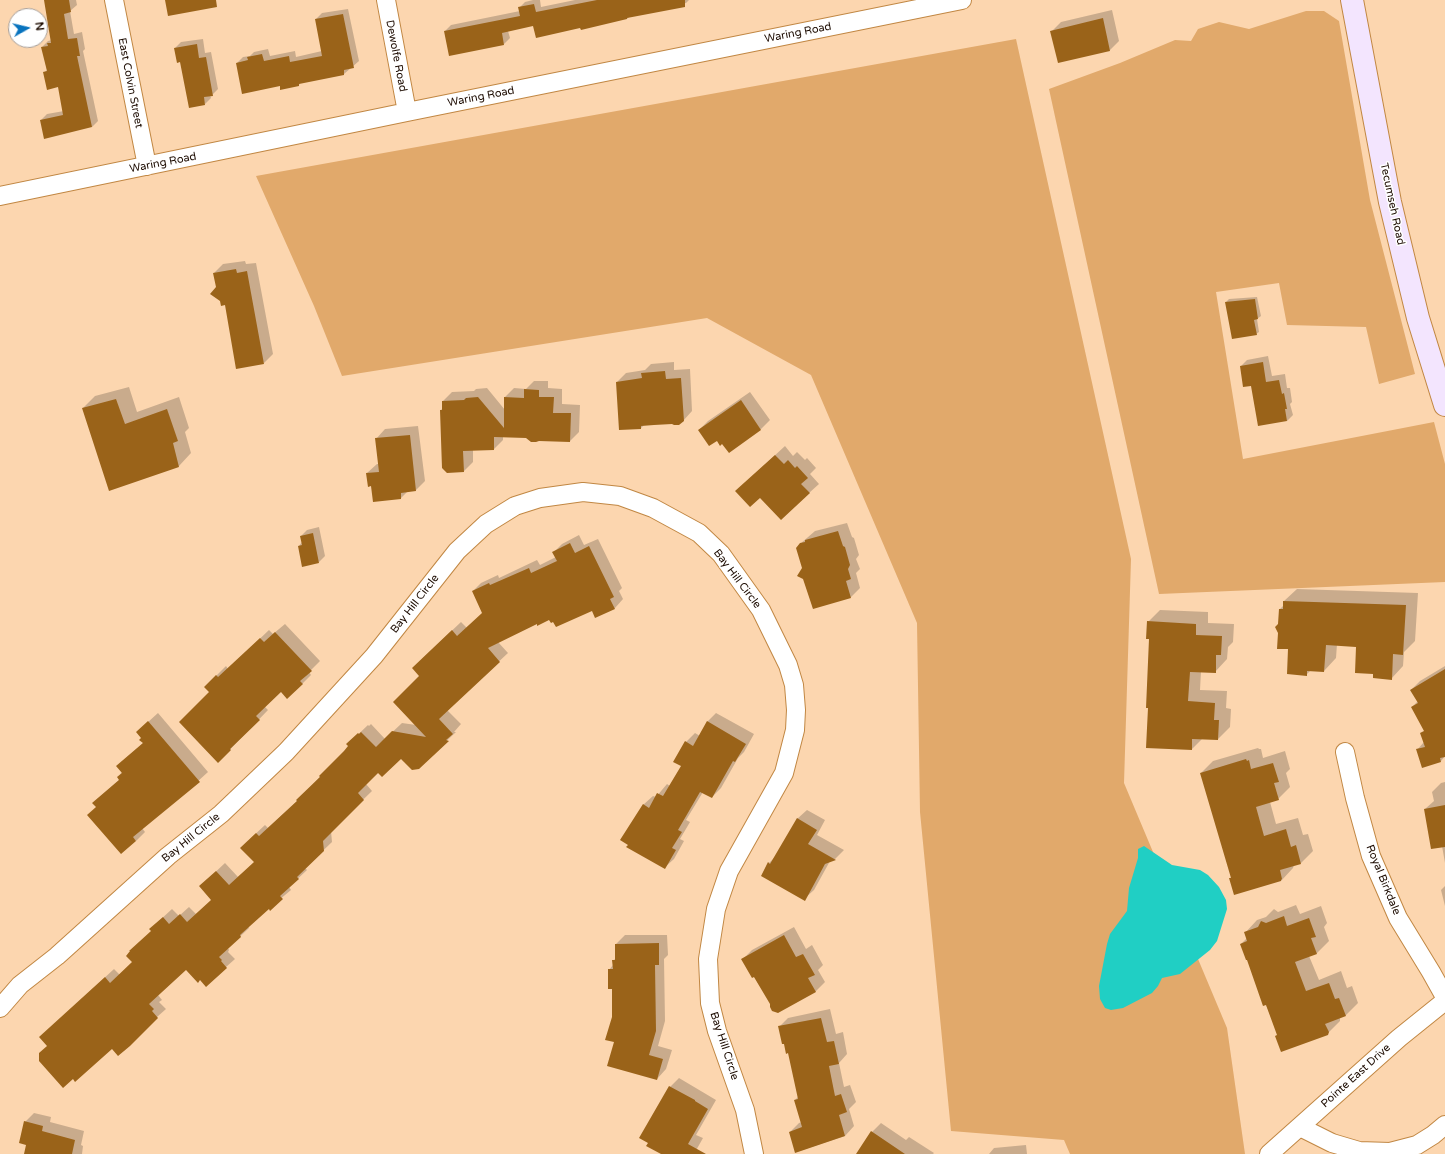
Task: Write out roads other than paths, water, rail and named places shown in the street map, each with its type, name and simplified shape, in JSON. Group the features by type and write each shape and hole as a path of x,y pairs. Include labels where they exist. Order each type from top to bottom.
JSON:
{"street":[{"name":"East Colvin Street","path":"114,0 147,166"},
{"name":"Dewolfe Road","path":"386,0 407,112"},
{"name":"Waring Road","path":"0,196 962,0"},
{"name":"Tecumseh Road","path":"1352,0 1390,202 1418,318 1445,405"},
{"name":"Bay Hill Circle","path":"0,1008 20,985 57,956 168,856 221,814 286,752 374,656 457,551 486,524 515,506 540,498 583,492 620,496 653,508 699,533 721,554 761,610 788,665 794,685 796,710 795,730 784,773 729,871 716,909 708,959 710,1003 717,1031 745,1110 754,1154"},
{"name":"Royal Birkdale","path":"1345,752 1355,798 1371,856 1398,918 1445,997"},
{"name":"Pointe East Drive","path":"1269,1154 1399,1038 1445,1001"},
{"path":"1300,1127 1332,1143 1359,1151 1390,1152 1417,1145 1445,1125"}],"water":[{"path":"1144,846 1172,865 1200,870 1208,875 1219,887 1226,900 1227,909 1217,941 1210,950 1180,974 1162,978 1152,993 1123,1008 1111,1010 1105,1008 1100,999 1099,986 1107,944 1110,934 1127,911 1129,888 1138,858 1138,849"}]}
